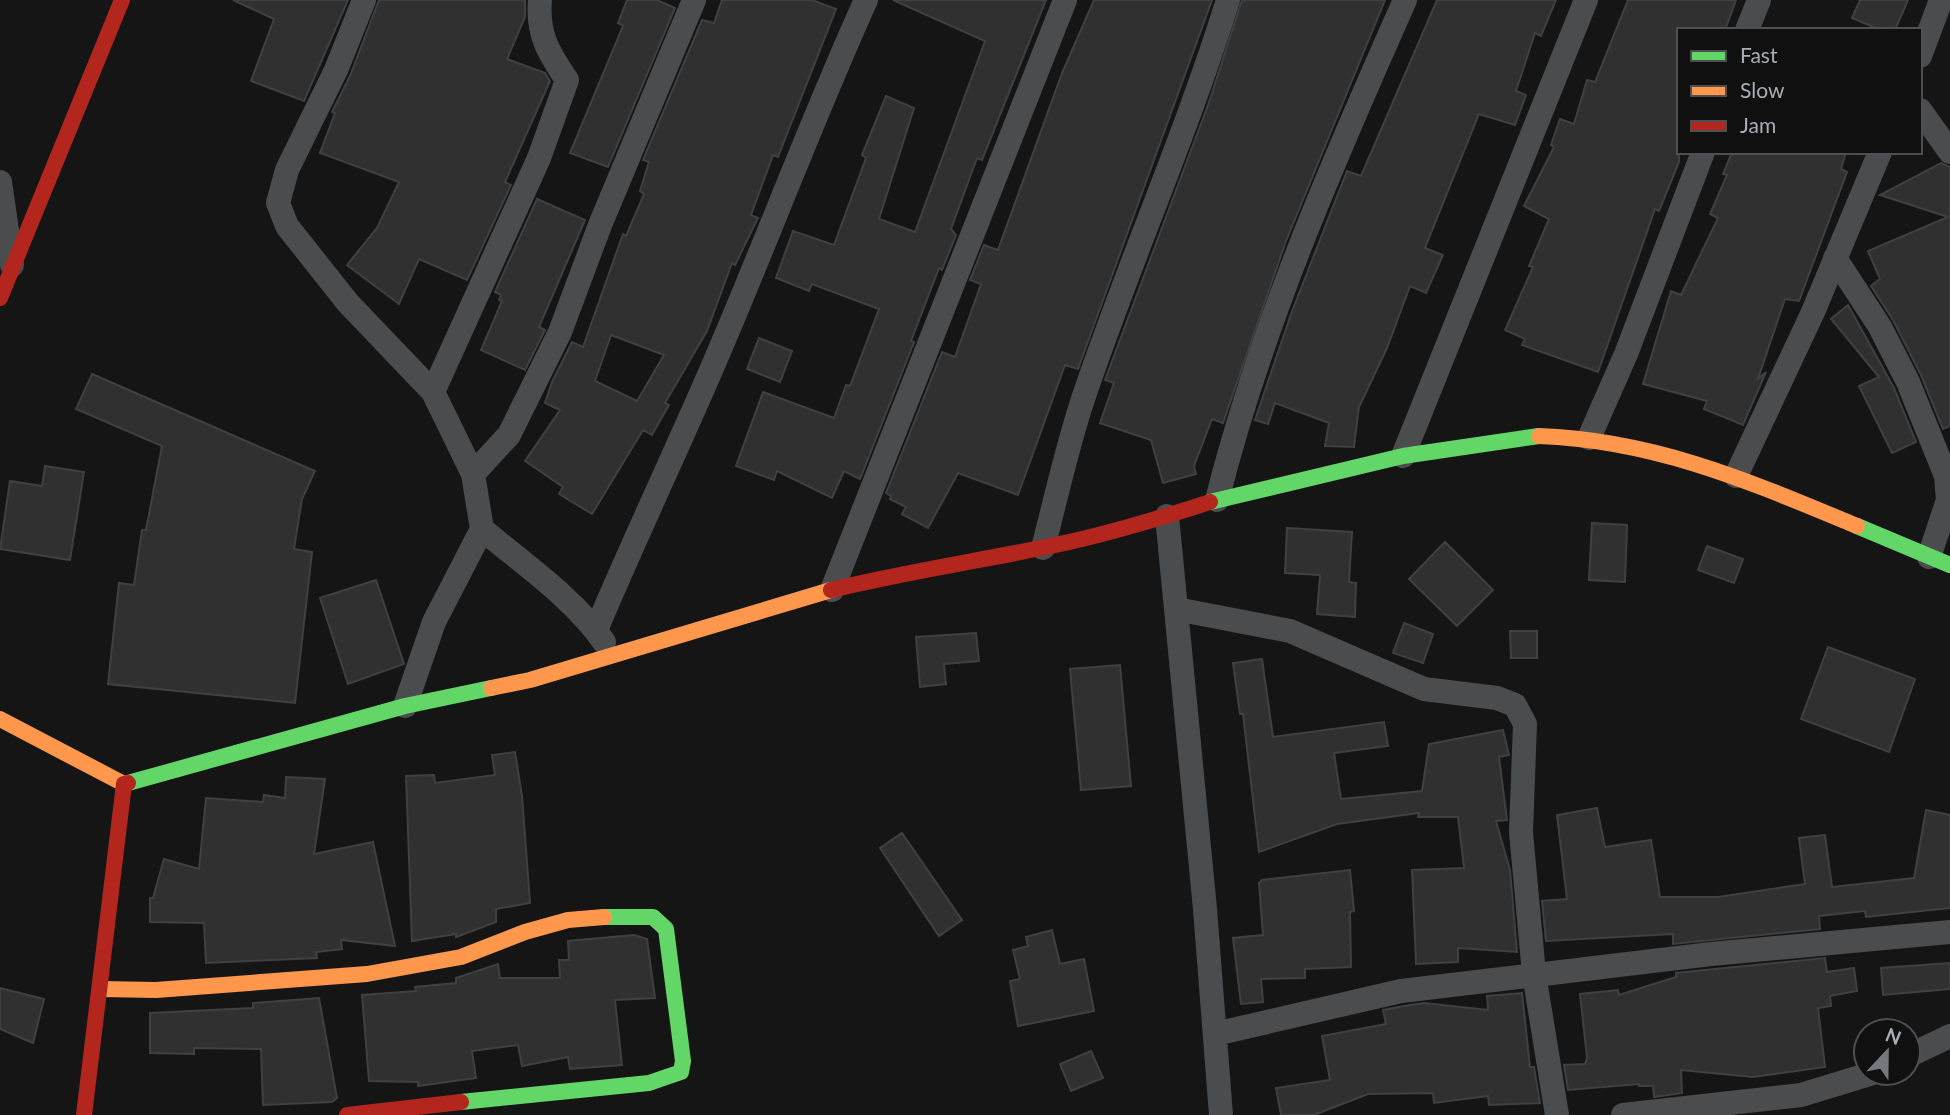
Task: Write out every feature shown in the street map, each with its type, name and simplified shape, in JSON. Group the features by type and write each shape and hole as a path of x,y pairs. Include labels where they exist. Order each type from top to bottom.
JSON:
{"street":[{"path":"0,298 122,0"},
{"path":"364,0 336,70 287,170 278,204 287,226 315,263 348,303 433,392 473,474 482,529 433,622 405,706"},
{"path":"433,392 539,158 567,80 554,61 538,23 540,0"},
{"path":"473,474 509,435 560,332 600,225 694,0"},
{"path":"596,630 637,532 712,368 826,88 866,0"},
{"path":"832,590 1065,0"},
{"path":"1043,548 1082,401 1136,251 1208,65 1228,0"},
{"path":"1217,500 1235,426 1284,285 1334,159 1405,0"},
{"path":"1403,456 1586,0"},
{"path":"1748,28 1759,0"},
{"path":"1922,52 1941,0"},
{"path":"1922,113 1950,152"},
{"path":"1589,438 1626,354 1702,154"},
{"path":"1736,476 1879,154"},
{"path":"0,182 12,269"},
{"path":"0,719 124,784 405,706 530,680 832,590 915,570 1043,548 1167,516 1217,500 1403,456 1533,436 1589,438 1654,450 1736,476 1940,561 1948,500 1946,476 1908,382 1881,327 1835,258"},
{"path":"1167,516 1221,1115"},
{"path":"482,529 596,630 613,656"},
{"path":"1176,609 1290,631 1314,639 1339,655 1424,688 1497,698 1515,705 1525,724 1521,832 1534,974 1557,1115"},
{"path":"84,1115 124,784"},
{"path":"101,989 156,989 367,974 461,957 525,932 568,920 634,915 653,917 666,929 683,1061 681,1072 676,1076 640,1083 530,1092 348,1115"},
{"path":"1215,1034 1401,990 1711,954 1950,932"},
{"path":"1922,1049 1950,1036"},
{"path":"1623,1115 1801,1095 1852,1079"}],"building":[{"path":"233,0 348,0 304,101 251,81 274,19"},
{"path":"379,0 525,0 525,17 507,59 545,73 550,81 505,182 511,185 467,280 419,259 399,304 347,265 377,228 399,182 320,153 335,113 332,112 350,76"},
{"path":"627,0 657,0 675,8 608,167 570,153 623,26 618,23"},
{"path":"722,0 812,0 836,9 778,157 773,155 751,215 758,218 735,265 732,263 707,331 665,403 669,405 652,435 643,430 592,514 559,494 563,487 525,461 560,410 545,403 552,382 572,342 583,347 623,234 626,236 644,194 640,191 649,162 643,160 702,20 714,23","holes":["611,335 664,355 637,401 595,381"]},
{"path":"893,0 1046,0 982,160 977,158 951,229 956,235 942,270 939,268 911,341 914,342 860,479 844,471 832,498 777,471 774,480 736,466 763,392 834,418 846,385 850,386 879,309 812,284 809,291 776,278 793,231 834,245 866,158 862,155 886,96 914,108 879,219 915,232 985,41"},
{"path":"1094,0 1212,0 1078,369 1065,365 1018,495 958,473 928,528 902,514 906,507 890,499 891,496 886,493 942,352 955,357 981,284 970,280 984,245 998,250 1062,73"},
{"path":"1242,0 1385,0 1286,241 1223,423 1212,419 1194,466 1196,474 1163,483 1151,440 1100,423 1114,383 1105,380 1208,105"},
{"path":"1437,0 1556,0 1541,36 1535,33 1516,91 1526,95 1515,125 1479,114 1425,248 1443,255 1426,293 1410,286 1387,348 1359,407 1354,447 1325,446 1329,423 1275,403 1268,424 1255,420 1291,314 1347,171 1361,176"},
{"path":"1628,0 1736,0 1726,28 1677,28 1679,162 1659,211 1655,209 1598,372 1522,345 1525,339 1505,330 1533,267 1529,266 1549,219 1524,206 1554,147 1551,145 1560,119 1574,124 1587,80 1595,82"},
{"path":"1860,0 1908,0 1896,28 1875,28 1852,18"},
{"path":"1731,154 1845,154 1841,169 1847,172 1799,301 1785,299 1758,379 1766,372 1743,425 1704,409 1707,401 1643,384 1671,291 1681,295 1718,218 1710,214 1727,175 1723,174"},
{"path":"1941,163 1950,167 1950,426 1943,429 1921,375 1893,320 1871,286 1880,279 1868,251 1948,217 1880,195"},
{"path":"537,199 585,220 539,327 545,330 525,370 481,350 502,301 499,300 501,295 495,292"},
{"path":"1848,305 1894,388 1916,442 1892,453 1859,386 1879,377 1831,319"},
{"path":"759,338 792,351 780,382 747,369"},
{"path":"92,374 315,471 302,499 294,549 312,552 295,703 108,684 119,583 134,585 142,530 146,530 162,446 76,409"},
{"path":"45,466 84,472 70,560 0,549 10,481 42,486"},
{"path":"1592,523 1627,525 1625,582 1589,580"},
{"path":"1287,528 1352,532 1349,582 1356,583 1355,617 1317,614 1320,575 1285,573"},
{"path":"1445,542 1493,590 1457,626 1409,579"},
{"path":"1707,546 1743,559 1734,583 1698,570"},
{"path":"376,580 404,664 348,684 320,598"},
{"path":"1404,623 1433,634 1423,663 1393,653"},
{"path":"1510,631 1537,631 1537,658 1511,658"},
{"path":"976,633 979,661 944,664 946,684 920,687 916,637"},
{"path":"1828,647 1915,679 1889,752 1801,719"},
{"path":"1262,659 1273,737 1384,722 1388,746 1334,753 1341,799 1422,791 1429,744 1503,730 1509,755 1499,757 1507,820 1496,821 1510,870 1517,952 1458,948 1458,962 1416,964 1412,870 1464,868 1458,817 1418,817 1419,813 1337,824 1259,852 1243,714 1240,714 1233,663"},
{"path":"1120,665 1131,786 1081,790 1070,669"},
{"path":"515,752 522,796 530,903 496,909 496,922 456,937 456,934 412,941 406,776 434,775 435,783 495,775 492,755"},
{"path":"286,777 325,779 314,854 373,842 395,946 341,940 342,949 316,952 317,958 206,963 204,923 150,922 150,898 153,898 164,859 199,869 206,798 263,802 264,795 285,798"},
{"path":"1597,808 1605,847 1651,840 1660,897 1718,897 1805,884 1799,838 1825,835 1832,887 1914,878 1926,810 1950,815 1950,908 1866,917 1865,911 1819,916 1820,929 1673,944 1673,934 1546,941 1542,901 1567,899 1557,815"},
{"path":"902,833 962,920 939,936 880,848"},
{"path":"1350,870 1354,911 1350,912 1351,967 1305,969 1305,978 1261,979 1263,1002 1241,1004 1233,938 1263,935 1259,883 1262,880"},
{"path":"1052,930 1060,964 1084,959 1094,1011 1018,1026 1010,981 1020,979 1013,950 1028,946 1026,937"},
{"path":"634,935 647,939 655,998 615,1000 622,1065 570,1069 568,1057 522,1066 518,1045 472,1051 476,1078 418,1086 418,1082 369,1081 362,995 416,991 415,987 456,983 456,978 498,964 500,978 560,978 559,960 569,960 568,941"},
{"path":"1825,958 1827,972 1854,968 1857,991 1830,996 1831,1006 1818,1008 1825,1067 1753,1077 1681,1070 1682,1093 1654,1097 1653,1086 1639,1084 1568,1090 1564,1065 1585,1064 1587,1058 1580,994 1618,990 1619,995 1676,977 1676,973"},
{"path":"1950,963 1950,989 1883,995 1881,968"},
{"path":"0,988 44,999 33,1043 0,1029"},
{"path":"1522,993 1530,1067 1534,1067 1540,1103 1489,1105 1488,1096 1434,1103 1433,1093 1368,1094 1314,1115 1281,1115 1276,1088 1330,1080 1322,1036 1386,1024 1383,1010 1424,1003 1488,1010 1487,996"},
{"path":"319,998 337,1098 332,1102 263,1105 261,1049 194,1048 194,1054 150,1053 150,1013 253,1008 253,1003"},
{"path":"1091,1051 1103,1078 1071,1091 1060,1064"}],"traffic: fast":[{"path":"1210,502 1403,456 1539,436"},
{"path":"1857,526 1950,565"},
{"path":"128,783 405,706 491,688"},
{"path":"461,1102 649,1083 681,1072 683,1061 666,929 653,917 604,917"}],"traffic: slow":[{"path":"1539,436 1582,439 1623,446 1702,466 1857,526"},
{"path":"491,688 530,680 831,590"},
{"path":"0,719 124,784"},
{"path":"101,989 156,990 367,974 461,957 525,932 568,920 604,917"}],"traffic: jam":[{"path":"0,298 122,0"},
{"path":"831,590 1084,539 1210,502"},
{"path":"84,1115 124,784 128,783"},
{"path":"347,1115 461,1102"}]}
